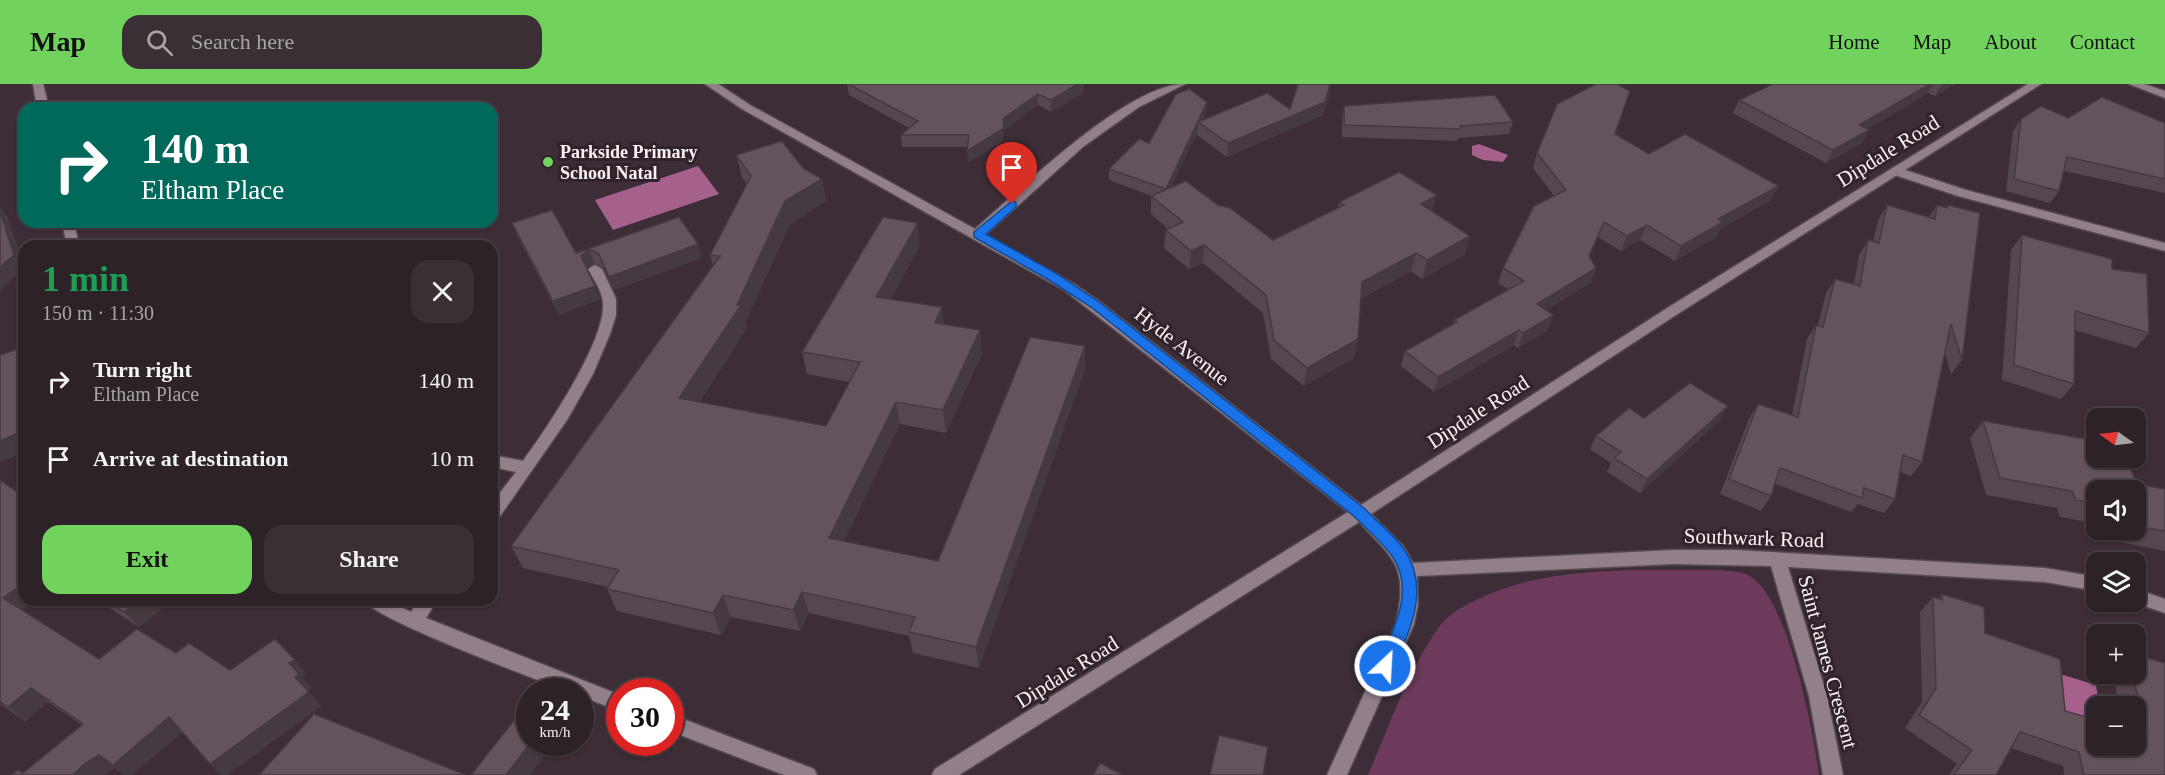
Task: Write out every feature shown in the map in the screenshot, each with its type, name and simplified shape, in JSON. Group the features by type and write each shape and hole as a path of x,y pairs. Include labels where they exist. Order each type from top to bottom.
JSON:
{"street":[{"path":"38,84 42,102"},
{"name":"Hyde Avenue","path":"710,84 746,107 978,234 1095,304 1360,513 1398,552 1408,570"},
{"path":"978,234 1080,144 1135,105 1180,84"},
{"name":"Dipdale Road","path":"942,775 1360,513 1674,310 2036,84"},
{"path":"2134,84 2165,95"},
{"path":"1896,171 1962,193 2165,247"},
{"path":"498,507 551,437 582,384 603,335 610,303 605,288 594,269"},
{"path":"498,462 527,468"},
{"name":"Southwark Road","path":"1408,570 1673,557 1778,560 2045,575 2086,582"},
{"name":"Saint James Crescent","path":"1778,560 1818,696 1833,775"},
{"path":"1338,775 1405,624 1409,604 1408,570"},
{"path":"2146,599 2165,606"},
{"path":"384,606 414,621 606,697"},
{"path":"414,621 425,606"},
{"path":"684,727 807,775"}],"shaded area":[{"path":"1479,144 1508,155 1503,162 1483,160 1472,155 1472,146"},
{"path":"698,166 719,194 613,230 595,200"},
{"path":"1626,570 1739,572 1750,576 1764,590 1776,611 1797,668 1819,775 1368,775 1400,699 1428,644 1443,622 1461,608 1504,588 1564,575"},
{"path":"2060,674 2086,682 2086,684 2096,685 2098,696 2086,696 2086,726 2065,719"}],"building":[{"path":"848,84 1078,84 1051,100 1038,94 1004,118 1003,129 967,151 969,135 901,135 918,121"},
{"path":"1298,84 1330,84 1325,102 1228,143 1198,122 1267,93 1290,109"},
{"path":"1596,84 1617,84 1630,91 1615,134 1649,154 1685,134 1779,186 1718,219 1723,222 1681,246 1647,225 1627,236 1604,222 1589,256 1596,268 1537,304 1554,315 1523,333 1519,330 1438,377 1405,351 1457,322 1454,320 1524,281 1503,268 1534,206 1566,190 1537,153 1557,104"},
{"path":"1773,84 1930,84 1859,125 1869,130 1833,150 1739,100"},
{"path":"1189,89 1207,102 1166,189 1109,169 1139,139 1149,143 1176,94"},
{"path":"1495,95 1513,122 1460,126 1461,129 1344,125 1344,106"},
{"path":"2102,97 2165,123 2165,179 2067,157 2059,191 2014,179 2021,119 2041,106 2068,118"},
{"path":"782,141 803,168 822,179 785,201 737,305 741,305 679,398 826,426 860,362 802,352 883,217 918,223 876,297 942,307 935,323 980,330 943,410 896,402 829,538 938,561 1030,337 1085,346 976,647 909,632 915,617 802,592 793,610 723,595 713,613 607,589 619,570 511,546 720,256 710,255 751,176 736,155"},
{"path":"1399,172 1437,195 1421,204 1470,236 1427,260 1416,253 1362,282 1358,339 1307,368 1274,340 1266,295 1204,245 1191,251 1166,230 1183,222 1151,196 1186,181 1218,205 1230,208 1273,240 1344,205 1339,202"},
{"path":"1887,205 1935,219 1937,205 1948,208 1948,205 1980,213 1962,360 1951,324 1922,462 1903,455 1895,499 1864,488 1862,498 1780,468 1771,496 1729,479 1758,404 1798,417 1816,325 1823,327 1835,279 1860,286 1868,240 1879,243"},
{"path":"552,210 576,253 679,217 698,244 609,277 599,254 589,249 581,256 595,286 553,301 512,223"},
{"path":"0,211 14,255 0,267"},
{"path":"2022,235 2112,259 2112,269 2147,274 2149,333 2075,311 2074,384 2014,365"},
{"path":"18,349 18,433 0,441 0,355"},
{"path":"1690,383 1728,406 1647,479 1614,458 1621,452 1596,436 1629,408 1644,418"},
{"path":"1983,421 2086,439 2086,468 2130,468 2135,480 2086,480 2086,502 2076,500 2072,491 2000,478"},
{"path":"0,480 18,493 18,587 3,598 99,659 137,629 176,653 189,643 230,670 275,639 295,660 289,663 299,674 295,677 309,692 210,764 169,717 113,765 99,755 84,764 73,775 11,775 18,770 23,773 83,724 31,688 8,707 0,702"},
{"path":"2146,486 2165,489 2165,531 2146,528"},
{"path":"1942,594 1984,607 1985,633 2060,659 2065,711 2086,717 2086,756 2146,756 2146,734 2148,735 2146,696 2138,696 2135,684 2146,684 2146,658 2165,663 2165,775 2084,775 2079,752 2020,732 1996,775 1954,775 1972,750 1919,715 1936,688 1933,597 1942,600"},
{"path":"114,606 132,606 124,612"},
{"path":"314,714 466,775 259,775"},
{"path":"516,718 516,756 520,756 506,775 471,775"},
{"path":"1219,735 1268,747 1263,775 1210,774"},
{"path":"1100,763 1123,775 1093,775"}],"place":[{"name":"Parkside Primary School Natal","path":"548,162"}],"route":[{"path":"1012,204 978,234 1095,304 1360,513 1398,552 1408,570 1409,604 1405,624 1385,666"}]}
